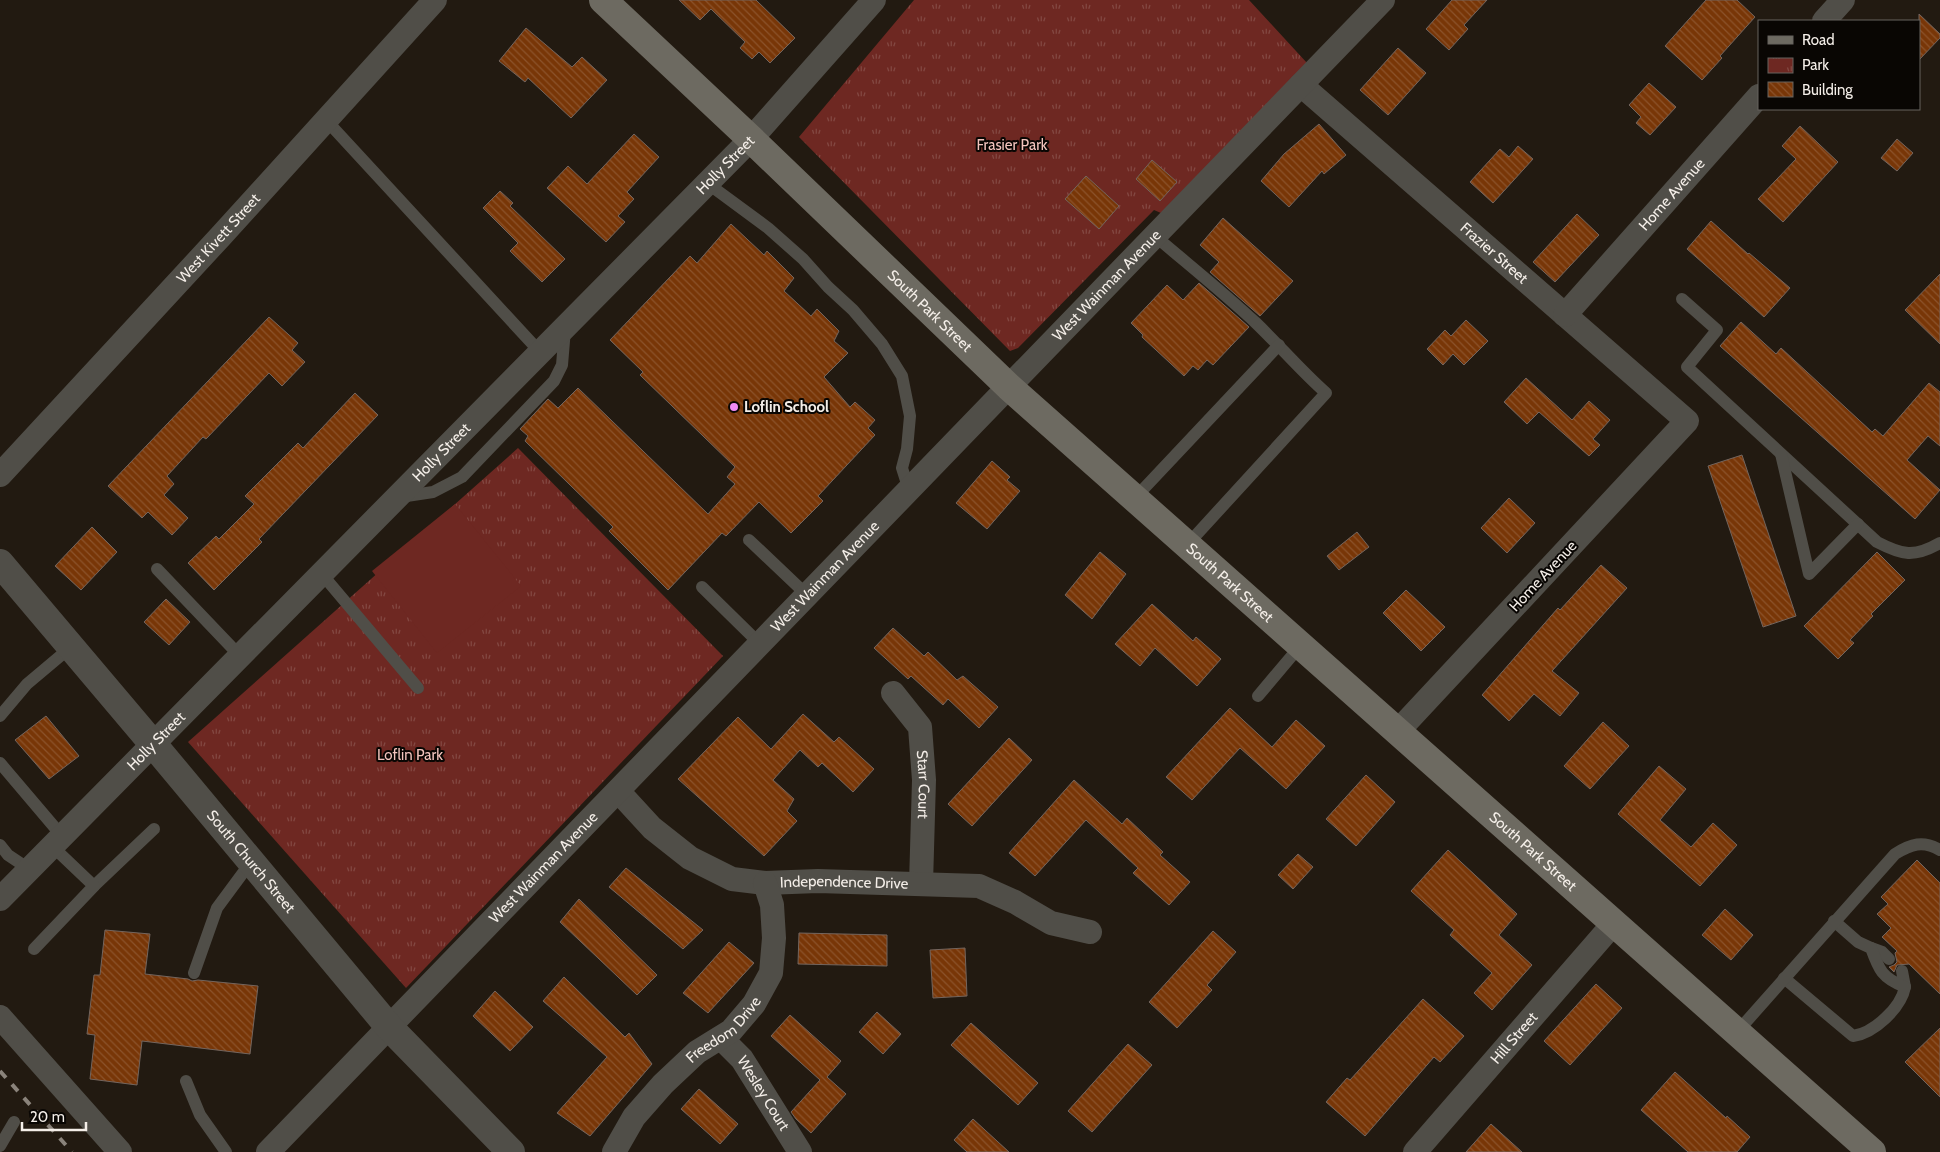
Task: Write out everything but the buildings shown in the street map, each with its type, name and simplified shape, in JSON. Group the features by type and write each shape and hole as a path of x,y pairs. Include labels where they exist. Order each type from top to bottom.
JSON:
{"main road":[{"name":"South Park Street","path":"603,0 751,139 1009,387 1872,1152"}],"street":[{"name":"West Kivett Street","path":"0,475 435,0"},
{"name":"Holly Street","path":"0,899 751,139 874,0"},
{"name":"West Wainman Avenue","path":"268,1152 1383,0"},
{"path":"1825,20 1843,0"},
{"name":"Frazier Street","path":"1301,85 1687,421"},
{"name":"Home Avenue","path":"1565,315 1758,97"},
{"name":"Home Avenue","path":"1398,731 1687,421"},
{"name":"South Church Street","path":"0,563 389,1027 511,1152"},
{"name":"Starr Court","path":"894,693 920,727 924,780 921,884"},
{"name":"Independence Drive","path":"618,791 652,828 690,858 732,879 765,882 818,881 979,886 1016,902 1051,922 1090,932"},
{"name":"Freedom Drive","path":"614,1152 634,1117 663,1084 697,1052 731,1031 754,1004 771,973 774,938 773,913 765,882"},
{"name":"Hill Street","path":"1415,1152 1614,923"},
{"path":"0,1017 120,1152"},
{"name":"Wesley Court","path":"721,1038 742,1060 800,1152"}],"lane":[{"path":"326,120 540,352"},
{"path":"707,184 768,228 803,258 882,344 902,376 910,416 902,468 909,490"},
{"path":"1155,236 1253,320 1304,374 1326,394 1187,545"},
{"path":"1682,299 1717,330 1687,367 1877,542 1895,551 1911,554 1927,550 1940,542"},
{"path":"396,498 433,492 462,477 554,381 562,365 565,327"},
{"path":"1134,499 1278,345"},
{"path":"1781,454 1809,574 1858,524"},
{"path":"749,540 807,595"},
{"path":"157,569 240,656"},
{"path":"321,574 418,688"},
{"path":"702,587 760,644"},
{"path":"1258,696 1301,645"},
{"path":"0,716 27,684 71,647"},
{"path":"0,763 57,841 94,886"},
{"path":"34,949 94,886 154,829"},
{"path":"1737,1032 1895,854 1908,846 1918,843 1929,844 1940,850"},
{"path":"0,845 8,855 29,869"},
{"path":"194,973 217,908 251,862"},
{"path":"1834,921 1858,942 1882,952 1889,959"},
{"path":"1871,948 1879,970 1892,982 1905,987"},
{"path":"1784,978 1853,1036 1860,1035 1894,1010 1903,997 1905,987 1902,971"},
{"path":"186,1081 200,1115 226,1152"},
{"path":"0,1146 14,1122"}],"green space":[{"name":"Frasier Park","path":"914,0 1249,0 1307,63 1161,213 1154,210 1018,348 1010,351 799,137"},
{"name":"Loflin Park","path":"518,448 723,656 406,988 188,742"},
{"path":"455,504 521,586 437,653 372,571"}],"railway":[{"path":"0,1071 72,1152"}],"place":[{"name":"Loflin School","path":"734,407"}]}
